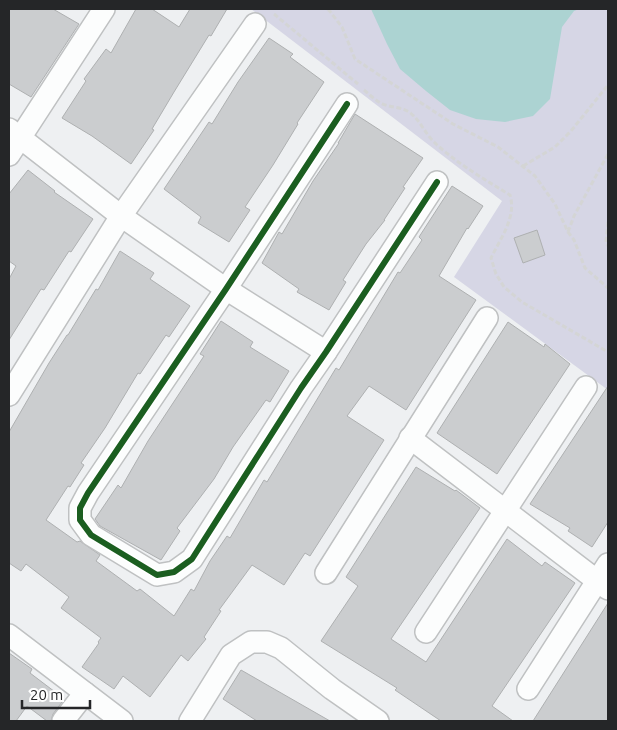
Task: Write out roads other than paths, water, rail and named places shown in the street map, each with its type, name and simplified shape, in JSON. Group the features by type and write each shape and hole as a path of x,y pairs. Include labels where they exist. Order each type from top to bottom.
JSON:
{"street":[{"path":"9,155 14,133 104,9"},
{"path":"9,395 121,216 255,24"},
{"path":"347,104 226,290 88,493 80,508 80,520 91,535 157,575 174,572 192,559 436,182"},
{"path":"14,133 121,216 226,290 326,352"},
{"path":"326,573 487,318"},
{"path":"426,632 586,387"},
{"path":"410,438 505,512 605,578 528,689"},
{"path":"9,635 122,721"},
{"path":"190,721 231,655 251,642 267,642 281,648 332,689 378,721"},
{"path":"63,721 85,693"}],"water":[{"path":"371,9 579,9 574,11 562,27 550,99 533,116 505,122 476,119 450,110 426,91 400,69"}]}
